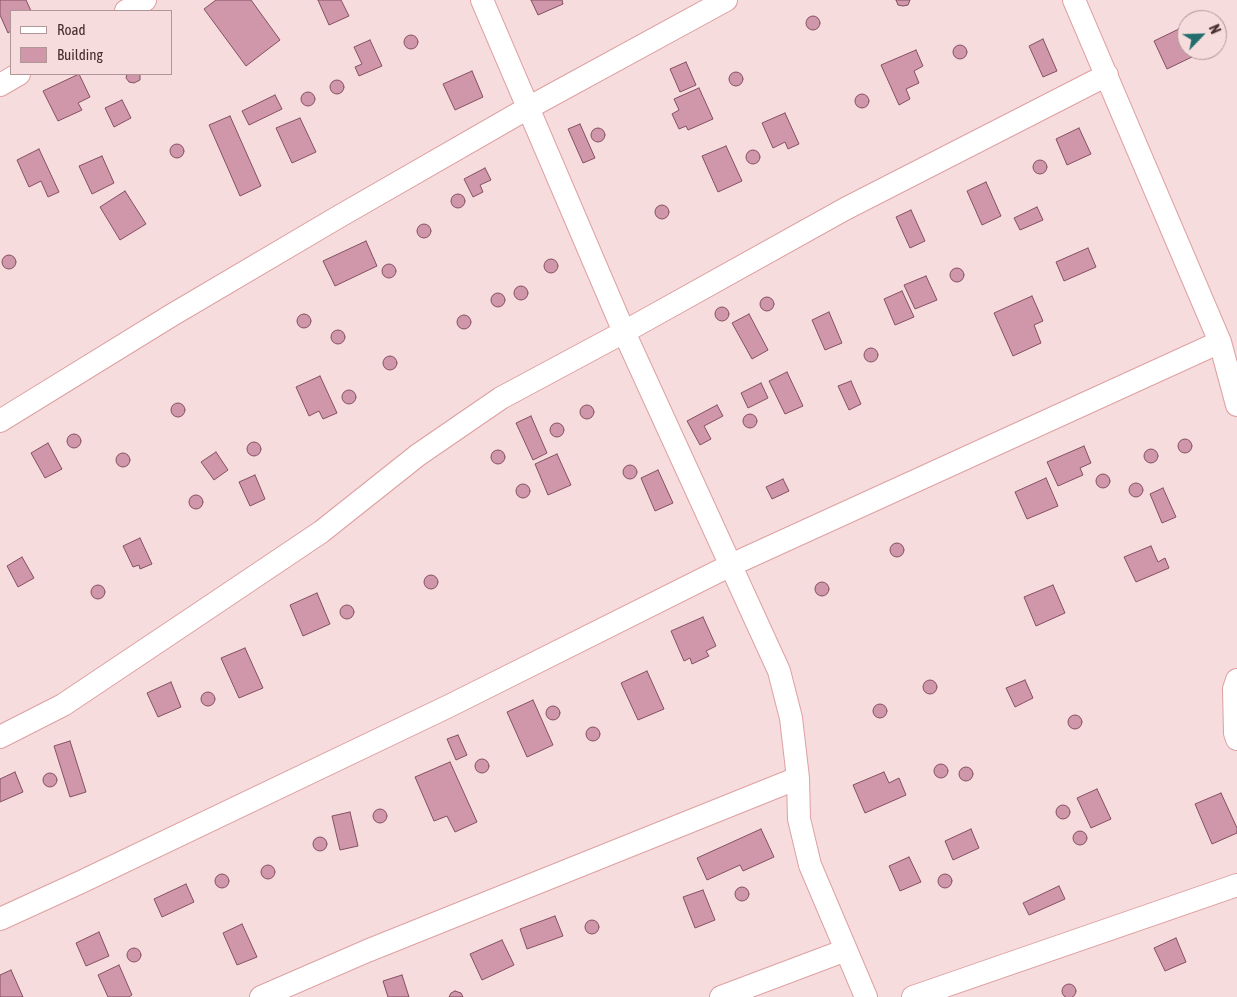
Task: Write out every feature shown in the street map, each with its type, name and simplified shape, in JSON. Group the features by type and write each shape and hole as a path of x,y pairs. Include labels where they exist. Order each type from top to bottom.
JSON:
{"street":[{"path":"128,10 145,0"},
{"path":"482,0 624,332 779,671 792,718 798,778 799,820 810,864 866,997"},
{"path":"0,421 172,315 332,221 528,108 726,0"},
{"path":"1074,0 1220,342 1237,405"},
{"path":"0,84 16,75"},
{"path":"0,737 63,705 321,532 418,455 501,398 624,332 844,208 1107,75"},
{"path":"0,919 449,706 731,565 1220,342"},
{"path":"1237,680 1234,689 1235,733 1237,739"},
{"path":"261,997 376,948 798,778"},
{"path":"912,997 1237,885"},
{"path":"720,997 846,950"}],"building":[{"path":"0,0 26,0 31,10 10,10 10,32 8,33 0,15"},
{"path":"216,0 251,0 280,40 246,66 204,9"},
{"path":"318,0 341,0 349,16 329,25"},
{"path":"531,0 562,0 563,4 538,15"},
{"path":"896,0 910,0 908,5 903,6 898,5"},
{"path":"810,16 816,16 820,23 816,30 810,30 806,26 806,20"},
{"path":"1177,30 1177,60 1186,60 1167,69 1154,41"},
{"path":"408,35 414,35 418,42 414,49 408,49 404,45 404,39"},
{"path":"1043,39 1057,71 1043,77 1029,46"},
{"path":"370,40 382,66 359,76 355,67 362,64 354,47"},
{"path":"957,45 963,45 967,52 963,59 957,59 953,55 953,49"},
{"path":"916,50 923,66 914,71 919,83 906,89 910,99 899,105 881,65"},
{"path":"686,62 696,85 680,92 670,69"},
{"path":"472,71 483,97 455,110 443,84"},
{"path":"733,72 739,72 743,79 739,86 733,86 729,82 729,76"},
{"path":"79,75 90,97 78,103 82,110 58,121 43,91"},
{"path":"127,75 140,75 140,80 134,83 129,82 126,78"},
{"path":"334,80 340,80 344,87 340,94 334,94 330,90 330,84"},
{"path":"699,88 713,119 688,130 686,126 679,129 672,114 679,110 674,99"},
{"path":"305,92 311,92 315,99 311,106 305,106 301,102 301,96"},
{"path":"859,94 865,94 869,101 865,108 859,108 855,104 855,98"},
{"path":"275,95 282,109 249,125 242,111"},
{"path":"122,100 131,118 114,127 105,108"},
{"path":"785,113 799,144 788,149 785,142 773,148 762,123"},
{"path":"230,116 261,186 240,196 209,125"},
{"path":"300,118 316,152 292,163 276,128"},
{"path":"580,124 595,158 583,163 568,129"},
{"path":"595,128 601,128 605,135 601,142 595,142 591,138 591,132"},
{"path":"1079,128 1091,154 1067,165 1056,139"},
{"path":"174,144 180,144 184,151 180,158 174,158 170,154 170,148"},
{"path":"726,146 742,181 718,192 702,156"},
{"path":"39,149 59,192 48,197 41,181 29,187 17,160"},
{"path":"750,150 756,150 760,157 756,164 750,164 746,160 746,154"},
{"path":"102,156 114,183 92,194 79,166"},
{"path":"1037,160 1043,160 1047,167 1043,174 1037,174 1033,170 1033,164"},
{"path":"485,168 491,180 480,185 483,192 473,197 464,179"},
{"path":"986,182 1001,216 982,225 967,191"},
{"path":"125,191 146,224 120,240 100,207"},
{"path":"455,194 461,194 465,201 461,208 455,208 451,204 451,198"},
{"path":"659,205 665,205 669,212 665,219 659,219 655,215 655,209"},
{"path":"1037,207 1043,220 1020,230 1014,218"},
{"path":"911,210 925,241 910,248 896,217"},
{"path":"421,224 427,224 431,231 427,238 421,238 417,234 417,228"},
{"path":"366,241 377,266 335,286 323,261"},
{"path":"1088,248 1096,267 1064,281 1056,262"},
{"path":"6,255 12,255 16,262 12,269 6,269 2,265 2,259"},
{"path":"548,259 554,259 558,266 554,273 548,273 544,269 544,263"},
{"path":"386,264 392,264 396,271 392,278 386,278 382,274 382,268"},
{"path":"954,268 960,268 964,275 960,282 954,282 950,278 950,272"},
{"path":"926,276 937,300 915,309 904,285"},
{"path":"518,286 524,286 528,293 524,300 518,300 514,296 514,290"},
{"path":"902,291 914,317 895,325 884,299"},
{"path":"495,293 501,293 505,300 501,307 495,307 491,303 491,297"},
{"path":"1032,296 1043,321 1034,325 1041,343 1013,356 994,313"},
{"path":"764,297 770,297 774,304 770,311 764,311 760,307 760,301"},
{"path":"719,307 725,307 729,314 725,321 719,321 715,317 715,311"},
{"path":"829,312 842,343 825,350 812,320"},
{"path":"301,314 307,314 311,321 307,328 301,328 297,324 297,318"},
{"path":"749,314 768,350 752,359 732,323"},
{"path":"461,315 467,315 471,322 467,329 461,329 457,325 457,319"},
{"path":"335,330 341,330 345,337 341,344 335,344 331,340 331,334"},
{"path":"868,348 874,348 878,355 874,362 868,362 864,358 864,352"},
{"path":"387,356 393,356 397,363 393,370 387,370 383,366 383,360"},
{"path":"787,372 803,406 785,414 769,381"},
{"path":"320,376 337,413 323,419 319,411 309,416 296,387"},
{"path":"851,381 861,404 849,410 838,386"},
{"path":"761,383 768,398 748,408 741,393"},
{"path":"346,390 352,390 356,397 352,404 346,404 342,400 342,394"},
{"path":"175,403 181,403 185,410 181,417 175,417 171,413 171,407"},
{"path":"584,405 590,405 594,412 590,419 584,419 580,415 580,409"},
{"path":"717,405 723,416 704,426 711,439 700,445 687,421"},
{"path":"747,414 753,414 757,421 753,428 747,428 743,424 743,418"},
{"path":"531,416 547,453 533,460 516,423"},
{"path":"554,423 560,423 564,430 560,437 554,437 550,433 550,427"},
{"path":"71,434 77,434 81,441 77,448 71,448 67,444 67,438"},
{"path":"1182,439 1188,439 1192,446 1188,453 1182,453 1178,449 1178,443"},
{"path":"251,442 257,442 261,449 257,456 251,456 247,452 247,446"},
{"path":"48,443 62,469 45,478 31,453"},
{"path":"1084,446 1091,463 1080,468 1083,475 1058,486 1047,462"},
{"path":"1148,449 1154,449 1158,456 1154,463 1148,463 1144,459 1144,453"},
{"path":"495,450 501,450 505,457 501,464 495,464 491,460 491,454"},
{"path":"216,452 228,470 214,480 201,462"},
{"path":"120,453 126,453 130,460 126,467 120,467 116,463 116,457"},
{"path":"557,454 571,485 548,495 535,464"},
{"path":"627,465 633,465 637,472 633,479 627,479 623,475 623,469"},
{"path":"658,470 673,503 655,511 641,478"},
{"path":"1100,474 1106,474 1110,481 1106,488 1100,488 1096,484 1096,478"},
{"path":"255,475 265,499 250,506 239,482"},
{"path":"1046,478 1058,506 1027,519 1015,492"},
{"path":"783,479 789,491 772,499 766,487"},
{"path":"1133,483 1139,483 1143,490 1139,497 1133,497 1129,493 1129,487"},
{"path":"520,484 526,484 530,491 526,498 520,498 516,494 516,488"},
{"path":"1163,488 1176,517 1162,523 1150,494"},
{"path":"193,495 199,495 203,502 199,509 193,509 189,505 189,499"},
{"path":"140,538 152,564 140,569 139,565 133,567 123,546"},
{"path":"894,543 900,543 904,550 900,557 894,557 890,553 890,547"},
{"path":"1151,546 1158,562 1165,558 1169,568 1136,582 1124,557"},
{"path":"22,557 34,578 18,587 7,566"},
{"path":"428,575 434,575 438,582 434,589 428,589 424,585 424,579"},
{"path":"819,582 825,582 829,589 825,596 819,596 815,592 815,586"},
{"path":"95,585 101,585 105,592 101,599 95,599 91,595 91,589"},
{"path":"1053,585 1065,613 1036,626 1024,597"},
{"path":"317,593 330,624 303,636 290,605"},
{"path":"344,605 350,605 354,612 350,619 344,619 340,615 340,609"},
{"path":"703,617 716,646 706,651 709,656 692,664 690,658 684,661 671,631"},
{"path":"245,648 263,688 239,698 221,658"},
{"path":"647,671 664,709 638,720 621,683"},
{"path":"927,680 933,680 937,687 933,694 927,694 923,690 923,684"},
{"path":"1025,680 1033,698 1015,707 1006,688"},
{"path":"171,682 181,707 158,717 147,693"},
{"path":"205,692 211,692 215,699 211,706 205,706 201,702 201,696"},
{"path":"533,700 553,745 527,757 507,712"},
{"path":"877,704 883,704 887,711 883,718 877,718 873,714 873,708"},
{"path":"550,706 556,706 560,713 556,720 550,720 546,716 546,710"},
{"path":"1072,715 1078,715 1082,722 1078,729 1072,729 1068,725 1068,719"},
{"path":"590,727 596,727 600,734 596,741 590,741 586,737 586,731"},
{"path":"458,735 467,755 456,760 447,739"},
{"path":"70,741 86,792 70,797 54,746"},
{"path":"479,759 485,759 489,766 485,773 479,773 475,769 475,763"},
{"path":"450,762 477,822 455,832 447,816 434,821 415,777"},
{"path":"938,764 944,764 948,771 944,778 938,778 934,774 934,768"},
{"path":"963,767 969,767 973,774 969,781 963,781 959,777 959,771"},
{"path":"15,772 23,792 0,802 0,779"},
{"path":"884,772 889,783 899,778 906,795 865,813 853,785"},
{"path":"47,773 53,773 57,780 53,787 47,787 43,783 43,777"},
{"path":"1097,789 1111,819 1091,828 1077,798"},
{"path":"1221,793 1237,828 1237,833 1212,844 1195,804"},
{"path":"1060,805 1066,805 1070,812 1066,819 1060,819 1056,815 1056,809"},
{"path":"377,809 383,809 387,816 383,823 377,823 373,819 373,813"},
{"path":"350,812 358,846 340,850 332,816"},
{"path":"761,829 774,857 743,871 740,865 707,880 697,858"},
{"path":"971,829 979,848 953,860 945,841"},
{"path":"1077,831 1083,831 1087,838 1083,845 1077,845 1073,841 1073,835"},
{"path":"317,837 323,837 327,844 323,851 317,851 313,847 313,841"},
{"path":"909,857 921,882 900,891 889,866"},
{"path":"265,865 271,865 275,872 271,879 265,879 261,875 261,869"},
{"path":"219,874 225,874 229,881 225,888 219,888 215,884 215,878"},
{"path":"942,874 948,874 952,881 948,888 942,888 938,884 938,878"},
{"path":"186,884 194,902 162,917 154,899"},
{"path":"1059,886 1065,899 1029,915 1023,903"},
{"path":"739,887 745,887 749,894 745,901 739,901 735,897 735,891"},
{"path":"703,890 715,920 695,928 683,897"},
{"path":"555,916 563,936 527,949 520,929"},
{"path":"589,920 595,920 599,927 595,934 589,934 585,930 585,924"},
{"path":"242,924 257,957 237,965 223,933"},
{"path":"99,932 109,956 86,966 76,943"},
{"path":"1176,938 1186,962 1165,971 1154,948"},
{"path":"502,940 514,965 482,980 470,954"},
{"path":"131,948 137,948 141,955 137,962 131,962 127,958 127,952"},
{"path":"119,965 132,995 129,997 108,997 98,975"},
{"path":"11,970 23,997 0,997 0,975"},
{"path":"402,975 409,997 388,997 383,981"},
{"path":"1069,984 1074,986 1076,991 1074,996 1069,998 1064,996 1062,991 1064,986"},
{"path":"455,991 461,993 463,997 449,997"}]}
